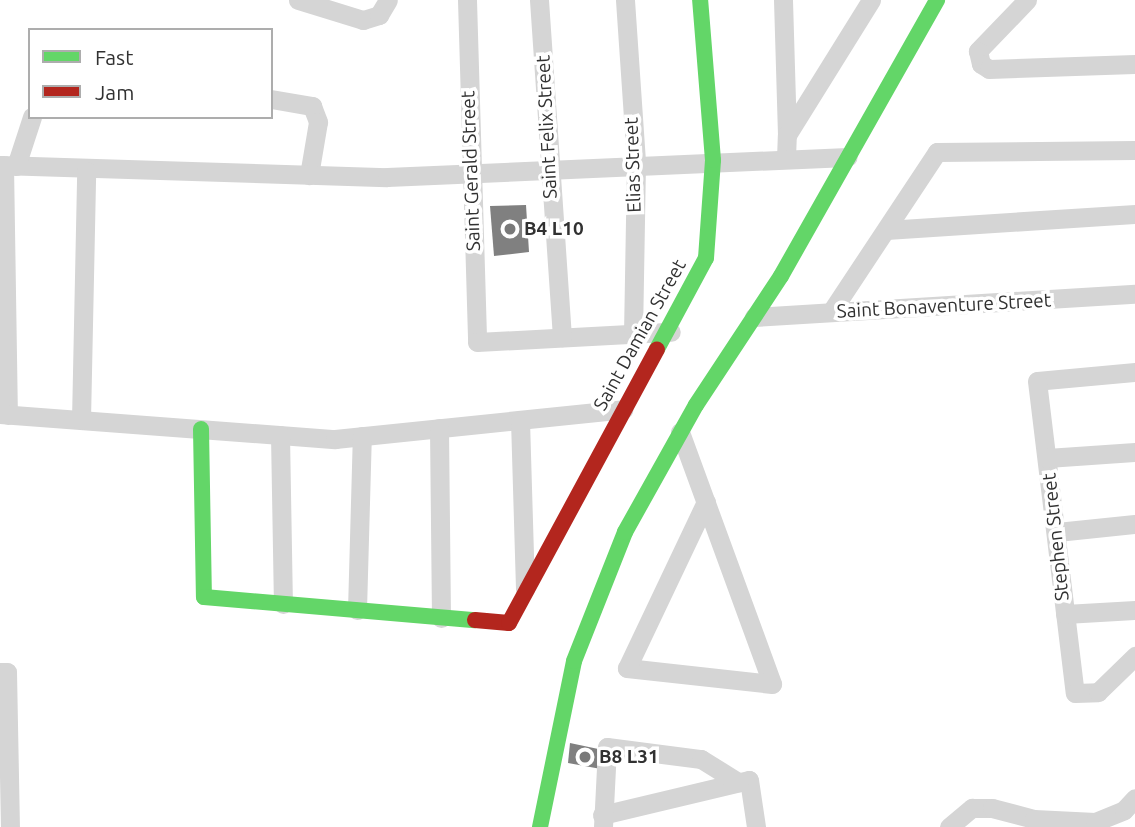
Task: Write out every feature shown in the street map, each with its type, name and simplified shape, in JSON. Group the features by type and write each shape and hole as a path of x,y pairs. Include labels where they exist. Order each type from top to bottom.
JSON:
{"street":[{"path":"303,1 363,20 379,15 388,0"},
{"name":"Saint Gerald Street","path":"467,0 477,342 562,337"},
{"name":"Saint Felix Street","path":"539,0 562,337"},
{"name":"Elias Street","path":"625,0 636,163 633,331"},
{"name":"Saint Damian Street","path":"441,618 509,624 623,409 671,332 711,240 713,160 700,0"},
{"path":"783,0 786,159"},
{"path":"540,827 574,661 625,532 680,432 754,317 937,0"},
{"path":"1027,0 978,51 981,64 989,69 1135,64"},
{"path":"787,135 865,4"},
{"path":"273,99 312,106 318,122 309,175"},
{"path":"31,119 7,165 4,415 280,435 362,436 623,409"},
{"path":"831,312 937,152 1135,150"},
{"path":"7,165 86,171 309,175 848,157"},
{"path":"81,420 86,171"},
{"path":"886,230 1135,214"},
{"name":"Saint Bonaventure Street","path":"754,317 1135,294"},
{"path":"562,337 633,331 671,332"},
{"name":"Stephen Street","path":"1135,372 1037,381 1075,693 1098,692 1135,656"},
{"path":"520,420 525,594"},
{"path":"201,429 204,597 441,618 439,428"},
{"path":"680,432 706,502 763,658 772,684 627,668 706,502"},
{"path":"280,435 283,604"},
{"path":"357,610 362,436"},
{"path":"1047,458 1135,452"},
{"path":"1057,532 1135,524"},
{"path":"1065,614 1135,610"},
{"path":"0,672 7,672 10,827"},
{"path":"738,782 701,759 607,747 602,821 749,779 756,827"},
{"path":"949,827 972,808 1037,823 1095,822 1131,809"}],"building":[{"name":"B4 L10","path":"526,205 529,252 494,256 490,206"},
{"name":"B8 L31","path":"570,743 603,750 601,769 568,763"}],"traffic: fast":[{"path":"657,349 706,258 713,160 700,0"},
{"path":"540,827 574,661 625,532 696,405 781,276 937,0"},
{"path":"201,429 204,597 475,620"}],"traffic: jam":[{"path":"475,620 509,623 657,349"}],"place":[{"name":"B4 L10","path":"510,229"},
{"name":"B8 L31","path":"585,757"}]}
